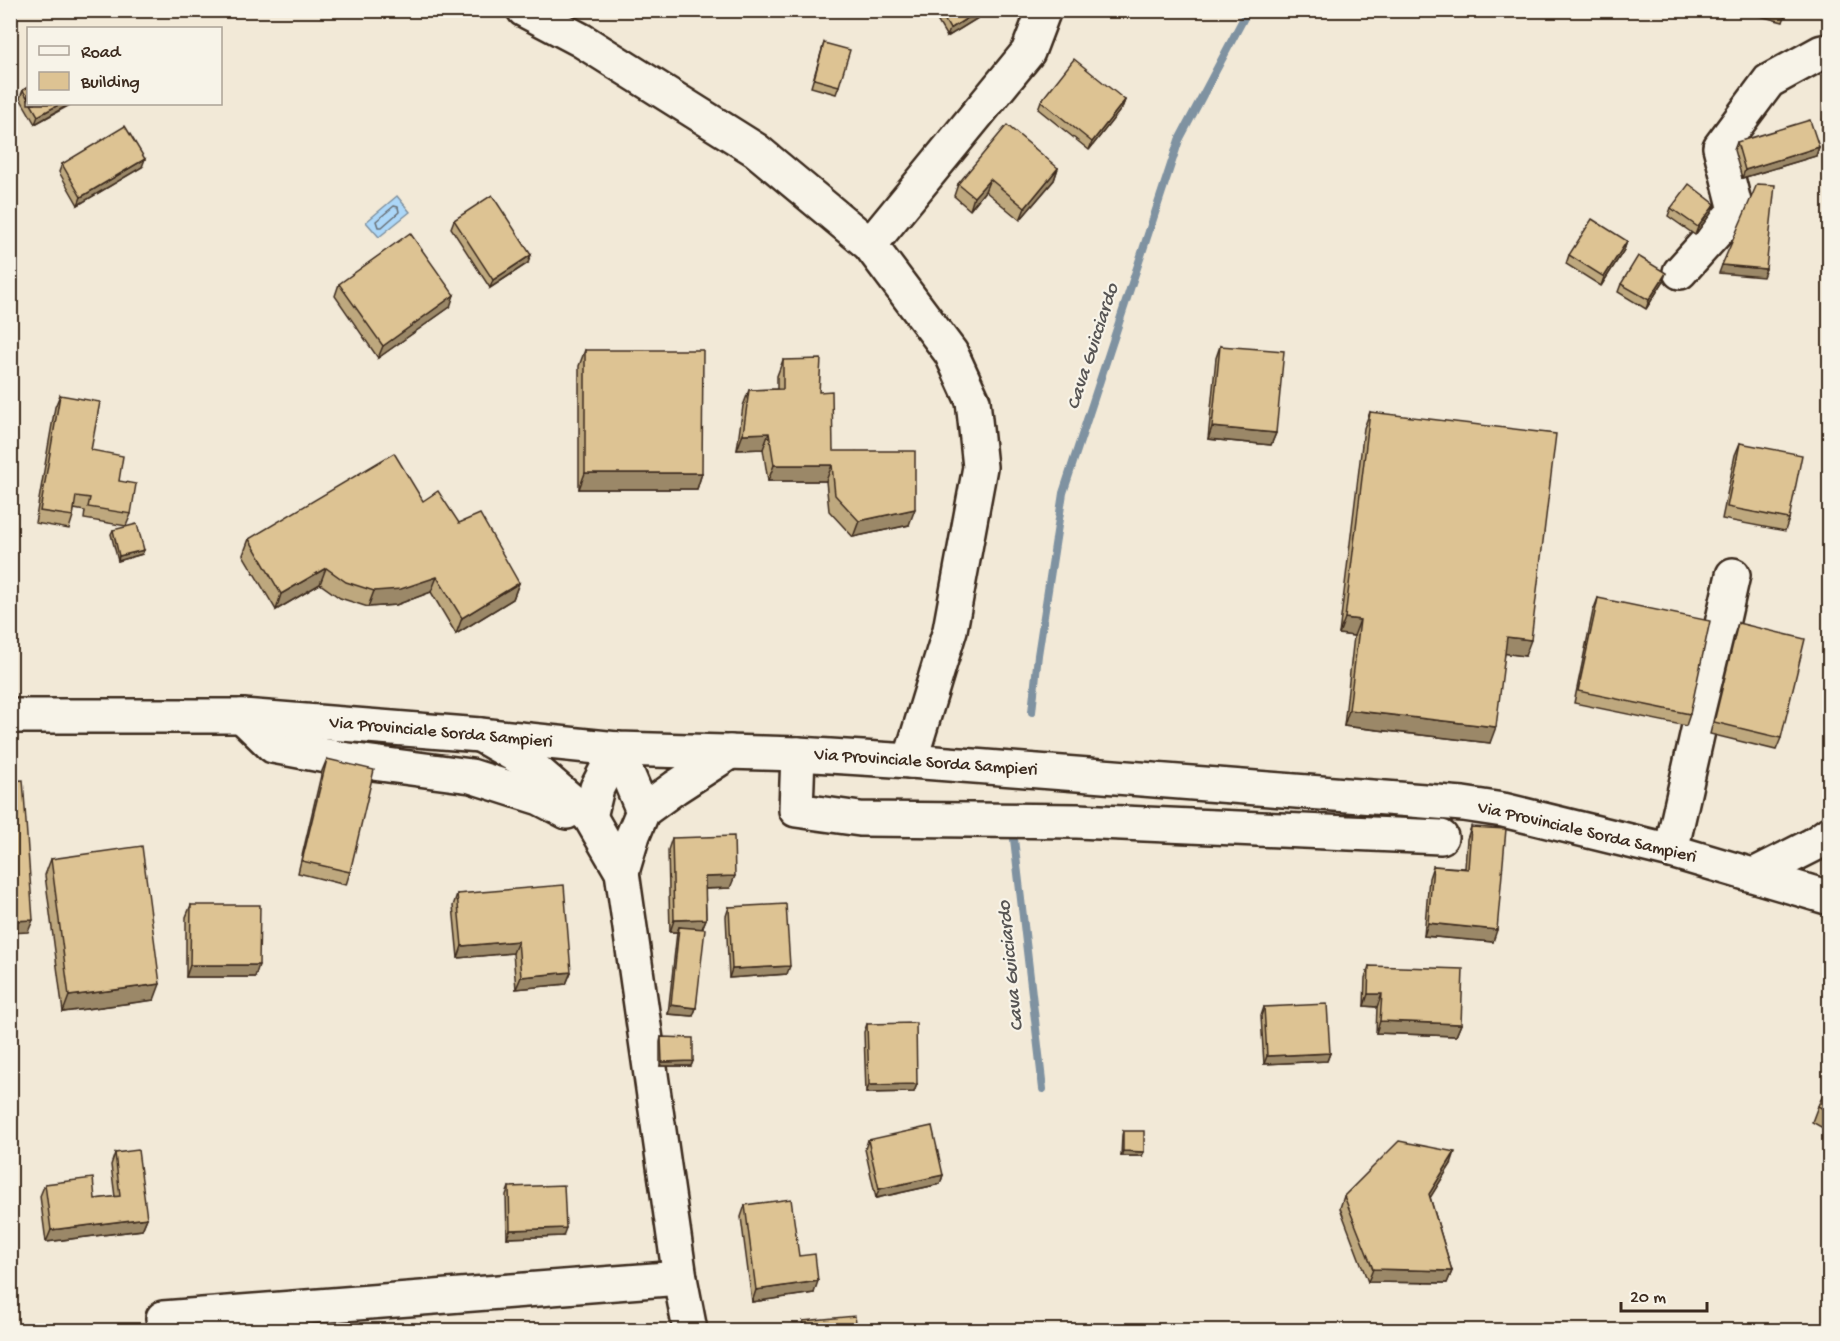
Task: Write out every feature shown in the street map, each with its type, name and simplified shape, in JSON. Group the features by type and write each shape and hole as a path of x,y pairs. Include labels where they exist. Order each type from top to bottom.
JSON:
{"street":[{"path":"524,10 581,40 756,150 870,245 951,353 973,401 980,467 950,630 910,761"},
{"path":"870,245 1028,52 1044,10"},
{"path":"1680,272 1736,210 1720,147 1769,81 1822,52 1830,51"},
{"path":"1671,851 1733,575"},
{"name":"Via Provinciale Sorda Sampieri","path":"10,716 242,716 480,735 616,749 798,754 910,761 1463,804 1503,810 1671,851 1830,898"},
{"path":"242,716 273,746 342,759 471,776 530,795 597,828"},
{"path":"480,735 525,761 597,828 622,872 680,1278 690,1330"},
{"path":"597,828 597,788 616,749"},
{"path":"616,749 643,811"},
{"path":"622,872 643,811 730,752"},
{"path":"798,754 796,810 860,819 1077,820 1441,837"},
{"path":"1754,875 1813,845 1830,833"},
{"path":"163,1318 680,1278"}],"water":[{"path":"397,196 410,212 379,237 366,222"}],"building":[{"path":"939,10 980,10 950,29"},
{"path":"1772,10 1787,10 1786,14"},
{"path":"824,43 850,50 839,86 814,79"},
{"path":"1074,59 1125,100 1092,142 1041,101"},
{"path":"1830,88 1830,121 1825,120"},
{"path":"32,105 58,105 38,116"},
{"path":"1810,120 1819,147 1745,170 1737,142"},
{"path":"1007,125 1058,168 1025,208 990,179 974,197 958,184"},
{"path":"125,126 145,159 81,197 62,164"},
{"path":"1689,184 1715,204 1698,227 1671,208"},
{"path":"1757,184 1775,185 1766,269 1722,265"},
{"path":"492,195 531,255 493,280 454,220"},
{"path":"1592,219 1627,241 1604,277 1569,255"},
{"path":"410,233 454,295 383,346 339,284"},
{"path":"1638,256 1666,273 1649,300 1621,284"},
{"path":"10,313 14,313 10,340"},
{"path":"1220,346 1284,351 1276,433 1212,427"},
{"path":"585,350 703,350 702,473 585,473"},
{"path":"821,359 819,392 832,391 833,451 915,451 915,509 859,521 835,495 832,465 774,465 769,433 743,434 749,390 783,389 783,360"},
{"path":"60,395 100,402 91,450 123,456 119,481 136,484 131,514 88,507 90,498 76,496 73,516 40,511"},
{"path":"1370,412 1556,434 1531,640 1507,637 1496,727 1349,710 1360,620 1345,618"},
{"path":"1740,443 1802,455 1789,519 1727,507"},
{"path":"394,453 423,501 438,491 459,523 480,514 519,583 462,618 437,577 401,589 374,591 346,582 326,568 281,594 249,539"},
{"path":"137,524 144,550 119,556 113,530"},
{"path":"1598,598 1710,621 1690,714 1578,691"},
{"path":"1738,623 1805,639 1781,738 1714,722"},
{"path":"327,759 374,770 350,872 302,861"},
{"path":"23,780 33,920 10,921 10,781"},
{"path":"1471,827 1506,829 1497,930 1428,923 1433,866 1468,869"},
{"path":"734,836 735,876 705,877 706,919 674,920 672,838"},
{"path":"142,846 160,984 69,996 51,859"},
{"path":"564,885 571,972 521,977 518,941 462,946 457,894"},
{"path":"786,904 790,966 732,969 729,907"},
{"path":"191,905 260,905 259,965 190,965"},
{"path":"679,927 705,929 696,1008 671,1005"},
{"path":"1369,966 1463,969 1461,1024 1380,1021 1382,994 1368,994"},
{"path":"1327,1004 1330,1053 1267,1056 1264,1007"},
{"path":"916,1023 917,1084 869,1085 867,1024"},
{"path":"661,1037 693,1038 693,1061 662,1062"},
{"path":"1830,1081 1830,1113 1818,1106"},
{"path":"932,1126 943,1175 879,1189 868,1140"},
{"path":"1123,1131 1144,1131 1144,1152 1123,1151"},
{"path":"1399,1141 1455,1152 1429,1194 1452,1271 1373,1269 1344,1196"},
{"path":"138,1150 147,1218 51,1230 45,1184 93,1178 95,1199 120,1196 115,1153"},
{"path":"564,1185 566,1228 510,1230 509,1187"},
{"path":"791,1199 799,1256 815,1254 818,1281 756,1290 745,1205"},
{"path":"10,1256 15,1293 10,1294"},
{"path":"855,1316 857,1330 804,1330 803,1321"}],"waterway":[{"name":"Cava Guicciardo","path":"1032,712 1038,655 1063,493 1179,140 1248,10"},
{"name":"Cava Guicciardo","path":"1014,839 1043,1089"}]}
